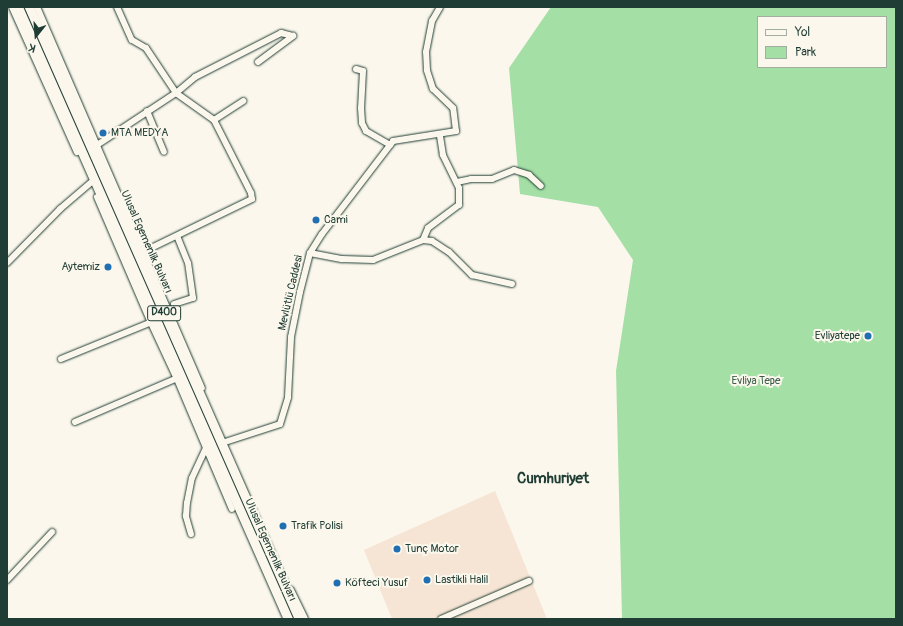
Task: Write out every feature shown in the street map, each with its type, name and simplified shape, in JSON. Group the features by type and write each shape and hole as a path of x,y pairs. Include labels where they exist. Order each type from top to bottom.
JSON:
{"highway":[{"name":"Ulusal Egemenlik Bulvarı","path":"18,7 90,149 93,182 179,378 288,619"},
{"name":"Ulusal Egemenlik Bulvarı","path":"29,7 90,149 224,442 300,619"}],"street":[{"path":"7,262 60,209 93,182 12,7"},
{"path":"37,7 90,149 143,252 224,442"},
{"path":"117,7 132,40 146,48 176,93 214,120 251,193 252,199 143,252"},
{"path":"356,69 363,71 361,108 362,123 366,131 390,145 393,141 440,135 456,131 453,108 433,89 427,70 428,44 432,21 440,7"},
{"path":"90,149 176,93 195,76 282,33 293,36 258,62"},
{"path":"214,120 243,101"},
{"path":"147,111 164,152"},
{"path":"423,240 428,228 459,205 459,188 443,155 440,135"},
{"name":"Mevlütlü Caddesi","path":"224,442 280,424 288,397 291,337 310,253 322,234 390,145"},
{"path":"456,182 471,179 492,179 514,170 528,175 541,186"},
{"path":"174,304 193,298 188,263 177,236"},
{"path":"310,253 342,259 372,260 423,240 432,241 449,252 472,274 512,284"},
{"path":"61,359 154,321"},
{"path":"75,422 179,378 206,448 232,509"},
{"path":"191,534 186,516 187,503 192,478 206,448"},
{"path":"7,580 52,532"},
{"path":"284,580 305,619"},
{"path":"441,619 529,581"}],"shaded area":[{"path":"495,491 547,619 392,619 364,550"}],"green space":[{"name":"Evliya Tepe","path":"551,7 896,7 896,619 622,619 616,371 633,260 598,207 520,194 509,68"}],"place":[{"name":"MTA MEDYA","path":"103,133"},
{"name":"Cami","path":"316,220"},
{"name":"Aytemiz","path":"108,267"},
{"name":"Evliyatepe","path":"868,336"},
{"name":"Trafik Polisi","path":"283,526"},
{"name":"Tunç Motor","path":"397,549"},
{"name":"Lastikli Halil","path":"427,580"},
{"name":"Köfteci Yusuf","path":"337,583"}],"district":[{"name":"Cumhuriyet","path":"553,479"}]}
